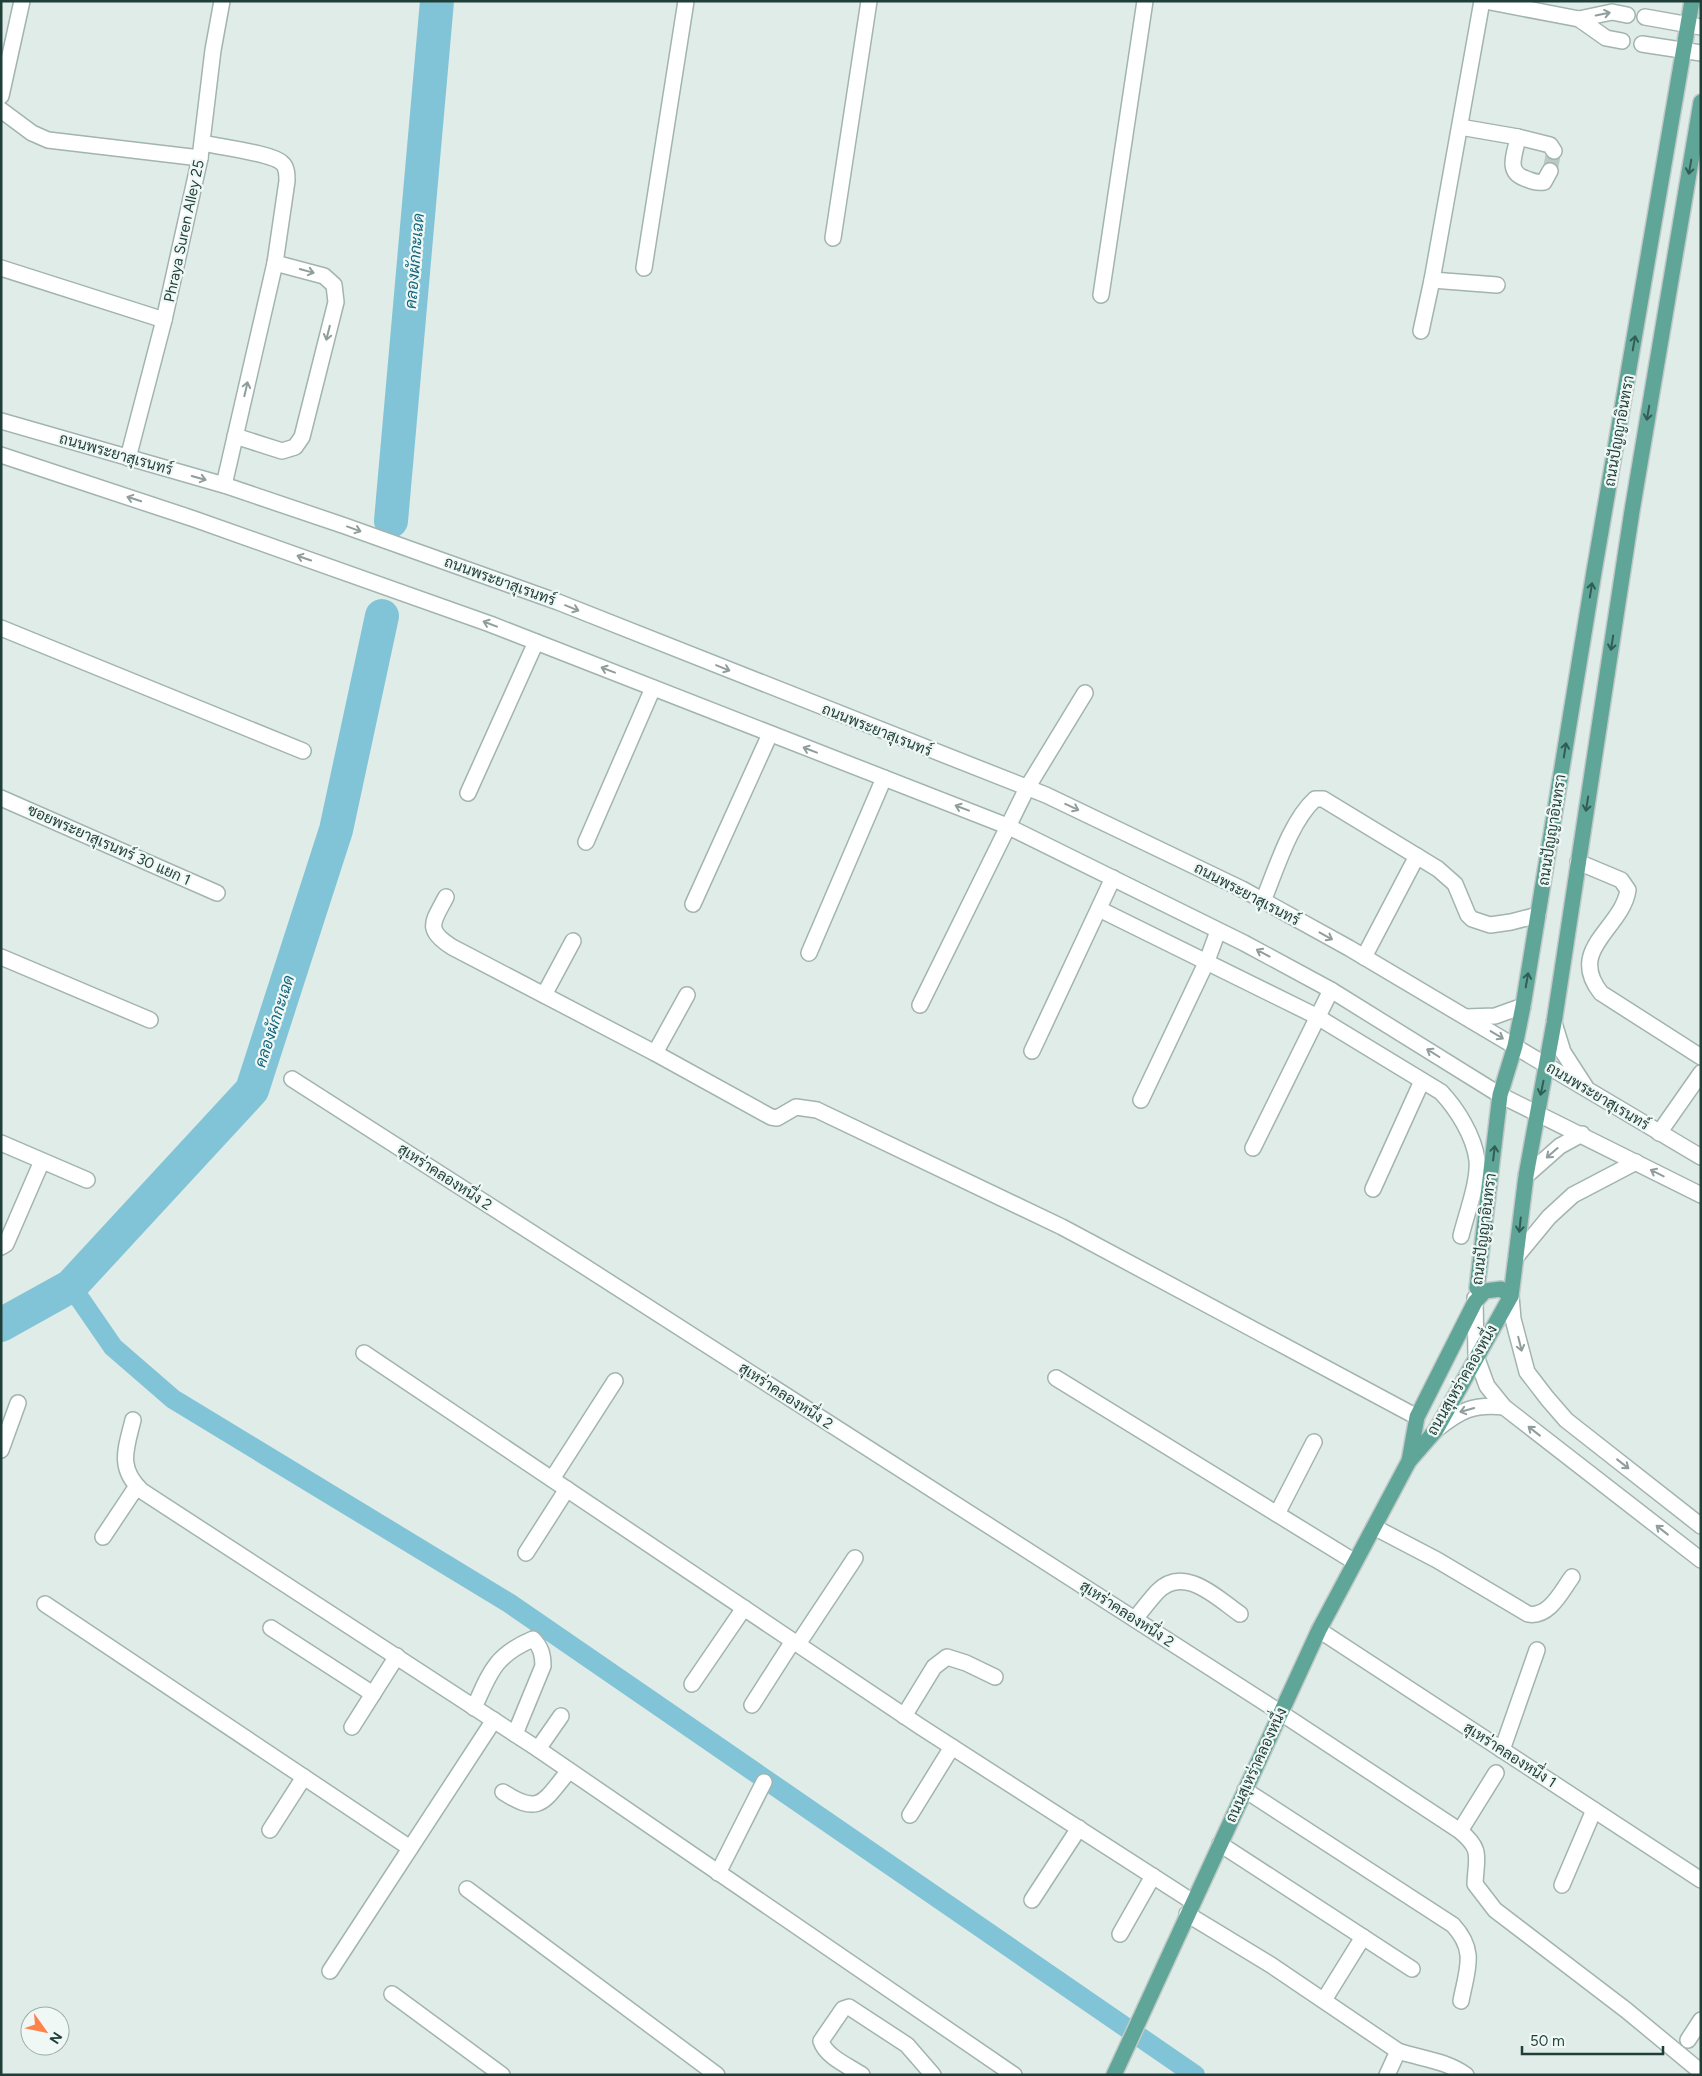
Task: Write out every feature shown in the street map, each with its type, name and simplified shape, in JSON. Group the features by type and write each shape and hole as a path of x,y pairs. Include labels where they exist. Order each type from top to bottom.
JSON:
{"main road":[{"name":"ถนนปัญญาอินทรา","path":"1476,1295 1500,1095 1515,1046 1523,1006 1594,572 1684,51 1695,26 1692,1"},
{"name":"ถนนปัญญาอินทรา","path":"1511,1296 1536,1112 1554,1023 1632,511 1701,102"},
{"path":"1476,1295 1485,1291 1501,1289 1511,1296"},
{"name":"ถนนสุเหร่าคลองหนึ่ง","path":"1409,1461 1417,1417 1476,1295"},
{"name":"ถนนสุเหร่าคลองหนึ่ง","path":"1114,2075 1319,1630 1409,1461 1436,1430 1511,1296"}],"street":[{"path":"1,96 22,1"},
{"name":"Phraya Suren Alley 25","path":"128,458 164,320 202,151 212,50 222,1"},
{"path":"644,268 686,1"},
{"path":"833,238 869,1"},
{"path":"1101,295 1145,1"},
{"path":"1421,331 1484,1 1579,19 1612,12 1627,15"},
{"path":"1645,17 1695,26"},
{"path":"1579,19 1606,38 1622,41"},
{"path":"1642,44 1701,53"},
{"path":"1,110 32,133 48,140 271,157 282,163 286,171 287,181 275,263 224,485"},
{"path":"1460,127 1518,137 1550,145 1554,151"},
{"path":"1518,137 1512,163 1514,172 1518,176 1538,183 1544,182 1550,171"},
{"path":"235,436 282,451 295,447 302,437 336,302 334,285 324,276 275,263"},
{"path":"1,268 164,320"},
{"path":"1432,280 1497,285"},
{"name":"ถนนพระยาสุเรนทร์","path":"1,420 224,485 558,602 1027,788 1132,836 1263,901 1364,957 1547,1064 1588,1092 1701,1157"},
{"path":"1,455 194,518 536,642 1007,826 1218,931 1331,990 1500,1095 1582,1134 1701,1195"},
{"path":"1,628 303,751"},
{"path":"468,793 536,642"},
{"path":"586,842 653,688"},
{"path":"920,1004 1027,788 1085,693"},
{"path":"693,904 770,734"},
{"path":"809,953 884,778"},
{"name":"ซอยพระยาสุเรนทร์ 30 แยก 1","path":"1,798 217,893"},
{"path":"1263,901 1297,823 1307,806 1315,799 1327,802 1438,868 1455,884 1468,915 1472,919 1490,924 1511,922 1538,915"},
{"path":"1364,957 1417,856"},
{"path":"1578,862 1621,880 1628,890 1622,905 1592,950 1589,969 1595,987 1600,993 1701,1057"},
{"path":"1032,1051 1113,878"},
{"path":"446,897 434,920 433,928 438,938 771,1117 777,1118 796,1107 805,1107 830,1114 1062,1227 1417,1417"},
{"path":"1099,909 1316,1016 1441,1092 1453,1105 1476,1160 1476,1174 1461,1236"},
{"path":"1141,1100 1207,961 1218,931"},
{"path":"544,995 573,940"},
{"path":"1,958 150,1020"},
{"path":"1253,1148 1316,1016 1331,990"},
{"path":"655,1053 688,995"},
{"path":"1466,1017 1496,1016 1523,1006"},
{"path":"1554,1023 1563,1052 1588,1092"},
{"path":"1659,1133 1701,1073"},
{"name":"สุเหร่าคลองหนึ่ง 2","path":"292,1079 1135,1619 1460,1830 1473,1842 1477,1853 1475,1884 1495,1910 1626,2010 1701,2072"},
{"path":"1373,1188 1422,1081"},
{"path":"1526,1176 1560,1146 1582,1134"},
{"path":"1,1143 87,1180"},
{"path":"1,1247 6,1244 42,1161"},
{"path":"1516,1257 1549,1217 1573,1195 1636,1162"},
{"name":"ถนนปัญญาอินทรา","path":"1476,1295 1476,1356 1487,1386 1504,1408 1701,1560"},
{"name":"ถนนปัญญาอินทรา","path":"1511,1296 1513,1319 1527,1372 1547,1398 1566,1420 1701,1526"},
{"path":"364,1353 904,1716 1153,1876 1190,1908 1398,2051 1420,2058 1439,2061 1466,2075"},
{"path":"1056,1378 1355,1562"},
{"path":"552,1479 615,1381"},
{"path":"1,1450 18,1403"},
{"path":"1436,1430 1459,1412 1483,1405 1504,1408"},
{"path":"134,1420 126,1451 126,1468 137,1486 538,1749 1014,2075"},
{"path":"1277,1514 1314,1442"},
{"path":"103,1537 137,1486"},
{"path":"526,1553 567,1489"},
{"path":"1374,1527 1437,1560 1528,1614 1536,1616 1545,1611 1572,1577"},
{"path":"752,1705 855,1558"},
{"path":"1135,1619 1158,1591 1170,1583 1184,1580 1195,1583 1240,1614"},
{"path":"45,1604 410,1848"},
{"path":"692,1684 744,1608"},
{"path":"271,1628 373,1694"},
{"name":"สุเหร่าคลองหนึ่ง 1","path":"1319,1630 1701,1880"},
{"path":"474,1708 490,1673 501,1658 513,1648 533,1639 539,1645 543,1656 543,1666 515,1734"},
{"path":"1502,1750 1537,1650"},
{"path":"352,1727 397,1656"},
{"path":"904,1716 934,1667 947,1657 966,1663 995,1677"},
{"path":"538,1749 560,1716"},
{"path":"330,1971 494,1720"},
{"path":"910,1815 952,1747"},
{"path":"503,1792 521,1804 536,1805 547,1797 569,1771"},
{"path":"1460,1830 1496,1773"},
{"path":"270,1830 304,1777"},
{"path":"718,1873 764,1782"},
{"path":"1245,1790 1453,1925 1468,1945 1470,1957 1461,2000"},
{"path":"1562,1885 1594,1810"},
{"path":"1032,1900 1079,1828"},
{"path":"1220,1844 1412,1969"},
{"path":"1120,1934 1153,1876"},
{"path":"467,1889 716,2075"},
{"path":"1324,2000 1363,1937"},
{"path":"392,1994 502,2075"},
{"path":"862,2075 835,2058 823,2047 821,2041 843,2009 849,2007 907,2045 917,2069 933,2075"},
{"path":"1688,2040 1701,2020"},
{"path":"1387,2075 1398,2051"}],"waterway":[{"name":"คลองผักกะเฉด","path":"391,521 437,1"},
{"name":"คลองผักกะเฉด","path":"1,1325 71,1286 252,1090 336,830 382,616"},
{"path":"71,1286 113,1347 173,1399 509,1603 1195,2075"}],"tunnel":[{"path":"1550,171 1554,151"}]}
